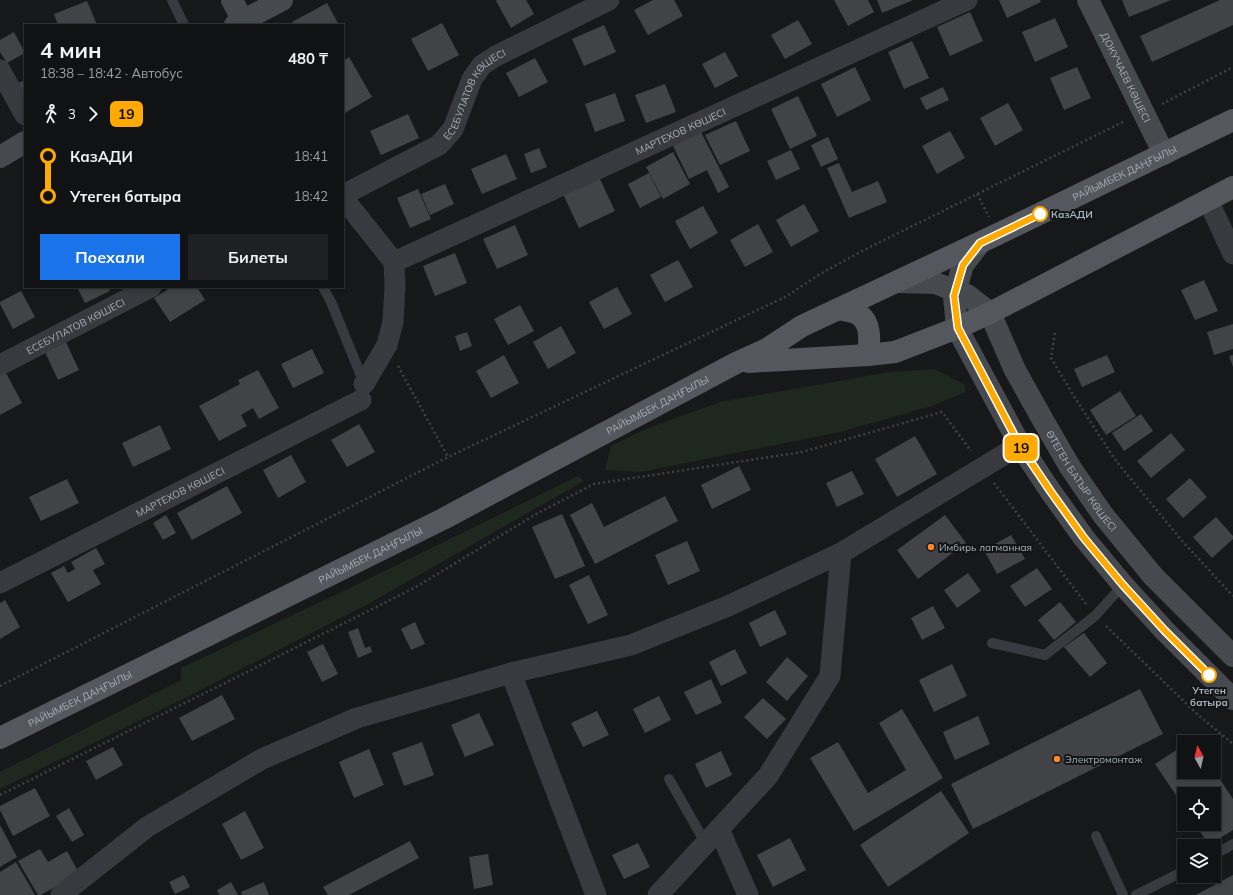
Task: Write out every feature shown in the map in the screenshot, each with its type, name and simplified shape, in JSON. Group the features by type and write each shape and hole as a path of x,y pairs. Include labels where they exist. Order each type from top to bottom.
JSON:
{"main road":[{"path":"232,0 241,24 282,0"},
{"name":"ДОКУЧАЕВ КӨШЕСІ","path":"1088,0 1164,154"},
{"name":"РАЙЫМБЕК ДАҢҒЫЛЫ","path":"0,738 443,519 736,363 767,349 802,326 980,243 1233,120"},
{"path":"0,157 24,143"},
{"name":"РАЙЫМБЕК ДАҢҒЫЛЫ","path":"736,363 868,356 895,352 958,328 990,313 1233,187"},
{"path":"980,243 963,265 955,290 954,296 958,328 1020,446 1084,538 1123,585 1165,631 1233,700"},
{"name":"ӨТЕГЕН БАТЫР КӨШЕСІ","path":"898,282 934,283 955,290 967,295 990,313 1015,370 1040,415 1070,467 1103,515 1153,576 1233,656"},
{"path":"838,309 855,313 864,319 869,330 870,343 868,356"}],"street":[{"name":"ЕСЕБУЛАТОВ КӨШЕСІ","path":"344,195 439,145 453,129 472,79 482,65 496,56 609,0"},
{"name":"МАРТЕХОВ КӨШЕСІ","path":"394,262 967,0"},
{"path":"0,70 24,112"},
{"path":"344,197 394,262 395,285 393,322 387,344 362,392"},
{"path":"1208,200 1233,254"},
{"name":"ЕСЕБУЛАТОВ КӨШЕСІ","path":"0,365 149,288"},
{"name":"МАРТЕХОВ КӨШЕСІ","path":"0,583 362,392"},
{"path":"61,895 147,827 262,759 357,718 511,673 631,645 728,606 842,553 1020,446"},
{"path":"658,895 768,776 830,676 842,553"},
{"path":"511,673 596,895"},
{"path":"712,836 748,895"}],"lane":[{"path":"172,0 184,24"},
{"path":"324,288 331,302 362,392"},
{"path":"992,643 1045,656 1095,616 1123,585"},
{"path":"669,779 712,836"},
{"path":"1096,836 1123,895"},
{"path":"1221,851 1233,844"},
{"path":"1136,895 1177,874"}],"path":[{"path":"0,686 448,457 787,296 820,274 864,250 1144,113 1233,67"},
{"path":"978,194 989,217"},
{"path":"1055,333 1051,358 1116,461 1184,543 1233,596"},
{"path":"387,344 448,457"},
{"path":"0,795 416,587 538,513 594,484 802,452 942,412 1095,616 1197,714 1233,744"}],"shaded area":[{"path":"935,369 965,385 965,392 932,406 840,432 641,472 605,470 611,446 646,429 720,402 890,372"},
{"path":"578,476 584,481 368,604 185,698 0,789 0,772 181,680 181,668 358,584"}],"building":[{"path":"526,0 534,14 511,28 496,1"},
{"path":"653,0 674,0 683,16 648,35 634,10"},
{"path":"834,0 868,0 874,12 848,26"},
{"path":"877,0 913,0 882,13"},
{"path":"999,0 1040,0 1041,2 1007,18"},
{"path":"1122,0 1171,0 1129,17"},
{"path":"1220,0 1233,0 1233,25 1152,62 1140,36"},
{"path":"87,1 97,24 58,24 54,14"},
{"path":"327,3 338,24 293,24 292,22"},
{"path":"970,12 983,41 950,56 937,27"},
{"path":"1055,18 1068,47 1035,62 1022,32"},
{"path":"798,20 812,44 785,59 771,35"},
{"path":"442,23 459,55 428,71 411,39"},
{"path":"604,25 616,52 584,66 572,39"},
{"path":"14,32 24,54 7,63 0,52 0,40"},
{"path":"912,41 929,78 904,89 888,52"},
{"path":"725,52 738,76 715,88 702,64"},
{"path":"349,57 372,97 344,113 344,60"},
{"path":"535,58 548,82 519,97 506,73"},
{"path":"855,67 871,100 837,117 821,84"},
{"path":"1077,67 1091,98 1064,110 1050,78"},
{"path":"24,80 24,96 18,83"},
{"path":"665,84 676,112 646,123 635,95"},
{"path":"943,87 949,100 926,110 920,98"},
{"path":"615,93 625,121 595,132 585,104"},
{"path":"798,96 817,136 790,149 771,109"},
{"path":"1008,103 1023,130 995,146 980,118"},
{"path":"408,114 419,138 381,155 370,131"},
{"path":"736,121 750,151 720,165 705,135"},
{"path":"950,131 965,158 937,174 922,146"},
{"path":"701,132 729,187 718,193 707,170 689,179 673,146"},
{"path":"828,137 838,159 821,167 811,145"},
{"path":"539,148 547,167 531,173 524,154"},
{"path":"791,150 800,169 776,180 767,161"},
{"path":"673,152 690,184 663,199 646,167"},
{"path":"506,154 517,179 482,194 471,169"},
{"path":"839,163 852,192 878,181 887,202 849,218 827,168"},
{"path":"649,173 661,197 640,208 628,184"},
{"path":"598,175 615,211 579,228 562,192"},
{"path":"445,184 454,204 430,215 421,194"},
{"path":"418,189 431,219 410,228 397,198"},
{"path":"804,204 819,231 791,247 776,220"},
{"path":"703,206 718,233 690,249 675,221"},
{"path":"758,224 773,252 745,267 730,240"},
{"path":"515,225 528,255 497,269 483,239"},
{"path":"455,253 467,283 435,296 423,266"},
{"path":"678,260 693,287 665,302 650,275"},
{"path":"1204,280 1218,311 1195,320 1181,290"},
{"path":"617,287 632,314 604,329 589,302"},
{"path":"78,288 108,288 110,291 85,303"},
{"path":"170,288 198,288 205,300 170,322 154,298"},
{"path":"21,291 35,317 13,329 0,302"},
{"path":"520,305 534,331 508,345 494,319"},
{"path":"1233,324 1233,349 1214,355 1207,332"},
{"path":"561,326 576,353 548,369 533,342"},
{"path":"467,332 472,346 460,351 455,336"},
{"path":"65,340 79,370 58,380 44,350"},
{"path":"312,349 324,373 293,388 281,364"},
{"path":"504,355 519,383 491,398 476,371"},
{"path":"1107,355 1115,372 1082,387 1074,369"},
{"path":"1233,355 1233,367 1229,356"},
{"path":"258,370 279,408 259,419 253,408 241,415 247,426 219,441 199,406 240,384 238,380"},
{"path":"5,371 22,403 0,415 0,374"},
{"path":"1120,391 1136,416 1106,435 1090,410"},
{"path":"1141,414 1153,431 1124,451 1112,433"},
{"path":"359,424 375,452 347,467 331,440"},
{"path":"160,425 171,449 133,467 122,443"},
{"path":"1171,433 1185,450 1151,478 1137,461"},
{"path":"915,436 937,474 897,497 875,459"},
{"path":"291,455 306,482 278,498 263,470"},
{"path":"739,466 751,490 712,509 701,485"},
{"path":"852,471 864,494 837,507 826,483"},
{"path":"1190,478 1207,497 1183,518 1166,499"},
{"path":"67,479 79,503 41,521 29,497"},
{"path":"227,486 242,513 192,540 177,513"},
{"path":"665,496 678,521 595,564 570,515 592,503 604,527"},
{"path":"562,514 585,566 555,579 532,527"},
{"path":"166,515 176,533 163,540 153,523"},
{"name":"Имбирь лагманная","path":"945,515 966,543 918,579 897,550"},
{"path":"1216,517 1233,536 1233,539 1212,558 1193,537"},
{"path":"1011,535 1025,559 997,574 984,550"},
{"path":"687,541 700,571 668,585 655,555"},
{"path":"96,548 105,564 93,570 101,584 68,602 51,573 64,566 68,573 75,569 71,562"},
{"path":"1037,568 1052,589 1025,607 1010,586"},
{"path":"968,573 981,591 957,608 944,590"},
{"path":"589,575 608,615 588,624 569,585"},
{"path":"5,600 20,627 0,639 0,603"},
{"path":"1060,602 1076,622 1054,640 1038,620"},
{"path":"933,606 945,628 922,640 911,618"},
{"path":"775,610 787,634 760,647 749,623"},
{"path":"415,622 425,644 411,650 401,629"},
{"path":"358,628 365,648 370,646 372,652 358,658 348,632"},
{"path":"1084,633 1107,663 1090,677 1064,647"},
{"path":"323,644 338,674 322,682 307,652"},
{"path":"735,649 747,673 721,686 709,662"},
{"path":"787,657 808,676 787,701 766,682"},
{"path":"952,664 967,696 934,712 919,680"},
{"path":"711,679 722,703 696,715 684,692"},
{"name":"Электромонтаж","path":"1140,689 1163,734 973,829 951,784"},
{"path":"222,695 235,719 192,741 179,718"},
{"path":"659,696 671,720 645,733 633,709"},
{"path":"763,698 786,719 767,739 744,717"},
{"path":"902,709 943,778 854,831 810,758 838,742 868,793 906,770 879,723"},
{"path":"597,711 609,735 583,747 571,723"},
{"path":"479,713 494,745 465,757 451,725"},
{"path":"978,716 990,744 955,760 943,732"},
{"path":"422,742 434,775 404,786 392,753"},
{"path":"113,747 123,765 96,780 86,761"},
{"path":"369,749 384,785 354,798 339,762"},
{"path":"1177,750 1177,779 1220,779 1233,799 1233,830 1219,839 1205,839 1200,831 1221,831 1221,787 1177,787 1177,797 1155,764"},
{"path":"721,751 732,775 706,788 695,764"},
{"path":"35,788 50,816 13,836 0,810 0,806"},
{"path":"941,791 969,833 888,887 860,845"},
{"path":"69,808 84,835 72,842 56,816"},
{"path":"245,811 264,848 241,860 222,824"},
{"path":"0,825 17,857 0,867"},
{"path":"790,838 806,870 773,887 757,855"},
{"path":"410,841 419,858 349,895 328,895 323,887"},
{"path":"638,843 650,867 624,879 612,855"},
{"path":"40,849 48,862 67,851 79,873 41,895 38,895 18,861"},
{"path":"488,854 493,885 474,889 469,857"},
{"path":"16,862 35,895 0,895 0,872"},
{"path":"184,875 190,887 175,894 169,882"},
{"path":"1233,875 1233,895 1196,895 1218,883 1221,883 1221,881"},
{"path":"231,882 238,895 219,895 217,890"},
{"path":"264,882 269,895 242,895 241,892"}],"bus line":[{"name":"19","path":"1040,214 980,243 963,265 954,296 958,328 1020,446 1084,538 1123,585 1165,631 1209,675"}],"place":[{"name":"КазАДИ","path":"1040,214"},
{"name":"Имбирь лагманная","path":"931,547"},
{"name":"Утеген батыра","path":"1209,675"},
{"name":"Электромонтаж","path":"1057,759"}]}
